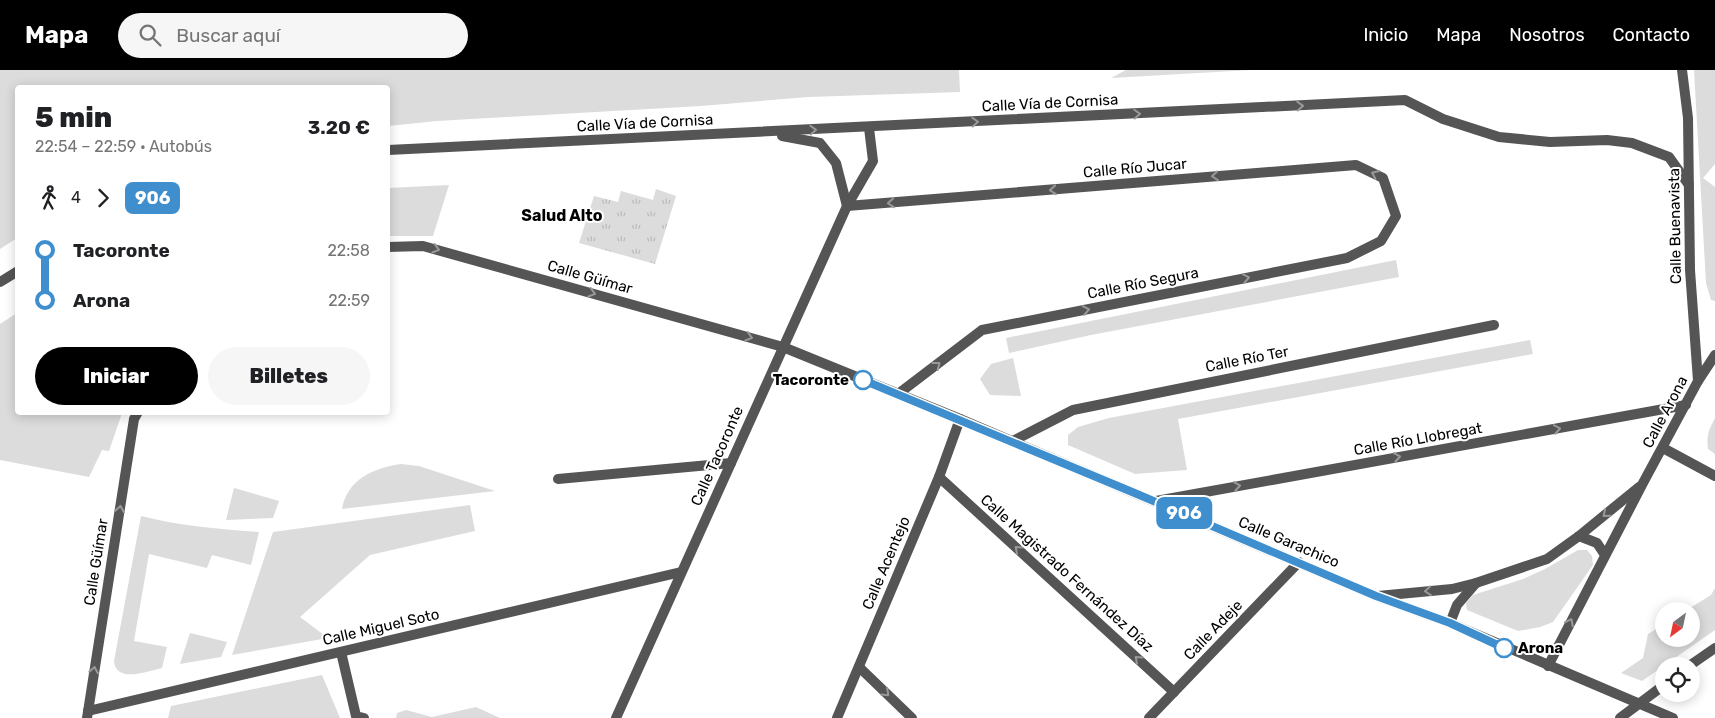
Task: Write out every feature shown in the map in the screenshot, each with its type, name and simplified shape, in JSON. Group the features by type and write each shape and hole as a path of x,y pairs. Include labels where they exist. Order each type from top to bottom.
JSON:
{"street":[{"name":"Calle Buenavista","path":"1682,70 1688,118 1690,270 1698,381"},
{"name":"Calle Vía de Cornisa","path":"390,150 869,128 1405,100 1443,119 1499,137 1550,142 1608,140 1632,143 1669,157 1689,185"},
{"name":"Calle Tacoronte","path":"616,718 847,206 873,161 869,128"},
{"path":"764,133 820,143 836,163 847,206"},
{"name":"Calle Río Jucar","path":"847,206 1356,165 1383,178 1396,216"},
{"name":"Calle Río Segura","path":"898,394 982,330 1348,258 1381,241 1396,216"},
{"name":"Calle Güímar","path":"390,247 423,246 783,347"},
{"path":"0,282 15,273"},
{"name":"Calle Río Ter","path":"1013,441 1073,410 1494,325"},
{"name":"Calle Garachico","path":"783,347 1013,441 1376,596 1450,623 1673,718"},
{"name":"Calle Arona","path":"1548,666 1698,381 1715,355"},
{"name":"Calle Río Llobregat","path":"1155,501 1686,405"},
{"name":"Calle Güímar","path":"87,714 134,419 136,415"},
{"name":"Calle Acentejo","path":"837,718 940,477 960,419"},
{"path":"1663,448 1715,476"},
{"path":"558,480 731,463"},
{"name":"Calle Magistrado Fernández Díaz","path":"940,477 1174,692"},
{"name":"Calle Arona","path":"1376,596 1452,589 1476,583 1547,558 1579,536 1644,483"},
{"path":"1579,536 1597,543 1605,555"},
{"name":"Calle Adeje","path":"1149,718 1299,562"},
{"name":"Calle Miguel Soto","path":"87,714 681,572"},
{"name":"Calle Arona","path":"1450,623 1457,605 1476,583"},
{"path":"1700,658 1715,648"},
{"path":"341,652 356,716 364,718"},
{"path":"859,667 912,718"},
{"path":"1620,718 1655,692"}],"green space":[{"path":"0,70 959,70 960,92 808,97 701,106 437,121 390,126 390,85 15,85 15,239 0,249"},
{"path":"1126,70 1251,70 1111,78"},
{"path":"1694,70 1715,70 1715,164 1703,178 1715,187 1715,301 1711,300 1706,283"},
{"path":"449,185 433,236 390,236 390,188"},
{"path":"656,189 676,196 655,264 579,243 594,196 618,202 621,191 653,200"},
{"path":"1396,260 1399,277 1091,335 1009,353 1006,338"},
{"path":"15,314 15,415 121,415 109,451 102,450 89,477 0,460 0,324"},
{"path":"1530,340 1533,354 1178,419 1187,470 1135,474 1068,445 1068,435 1078,427 1109,418"},
{"path":"1013,358 1021,396 990,395 980,379 991,364"},
{"path":"1715,418 1715,454 1708,449 1707,440"},
{"path":"401,464 419,466 495,491 342,509 350,490 363,477 381,468"},
{"path":"234,488 279,501 273,518 226,520"},
{"path":"470,505 475,531 370,555 300,617 328,638 232,655 273,532"},
{"path":"141,516 185,525 259,532 251,565 212,555 207,568 149,554 134,641 167,647 162,668 126,674 116,668 114,661"},
{"path":"1578,550 1587,550 1592,556 1593,565 1553,622 1540,627 1518,631 1467,610 1466,603 1473,595 1523,579"},
{"path":"1715,588 1715,630 1700,640 1700,602 1711,595"},
{"path":"1655,630 1655,648 1689,648 1676,657 1655,657 1655,672 1642,681 1621,673 1643,658 1648,634"},
{"path":"190,633 227,642 221,657 180,664"},
{"path":"322,675 340,718 168,718 171,706"},
{"path":"476,707 500,718 396,718 397,713 406,710 432,717"}],"bus line":[{"name":"906","path":"863,380 960,419 1376,596 1450,623 1504,648"}],"place":[{"name":"Tacoronte","path":"863,380"},
{"name":"Arona","path":"1504,648"}],"district":[{"name":"Salud Alto","path":"562,215"}]}
